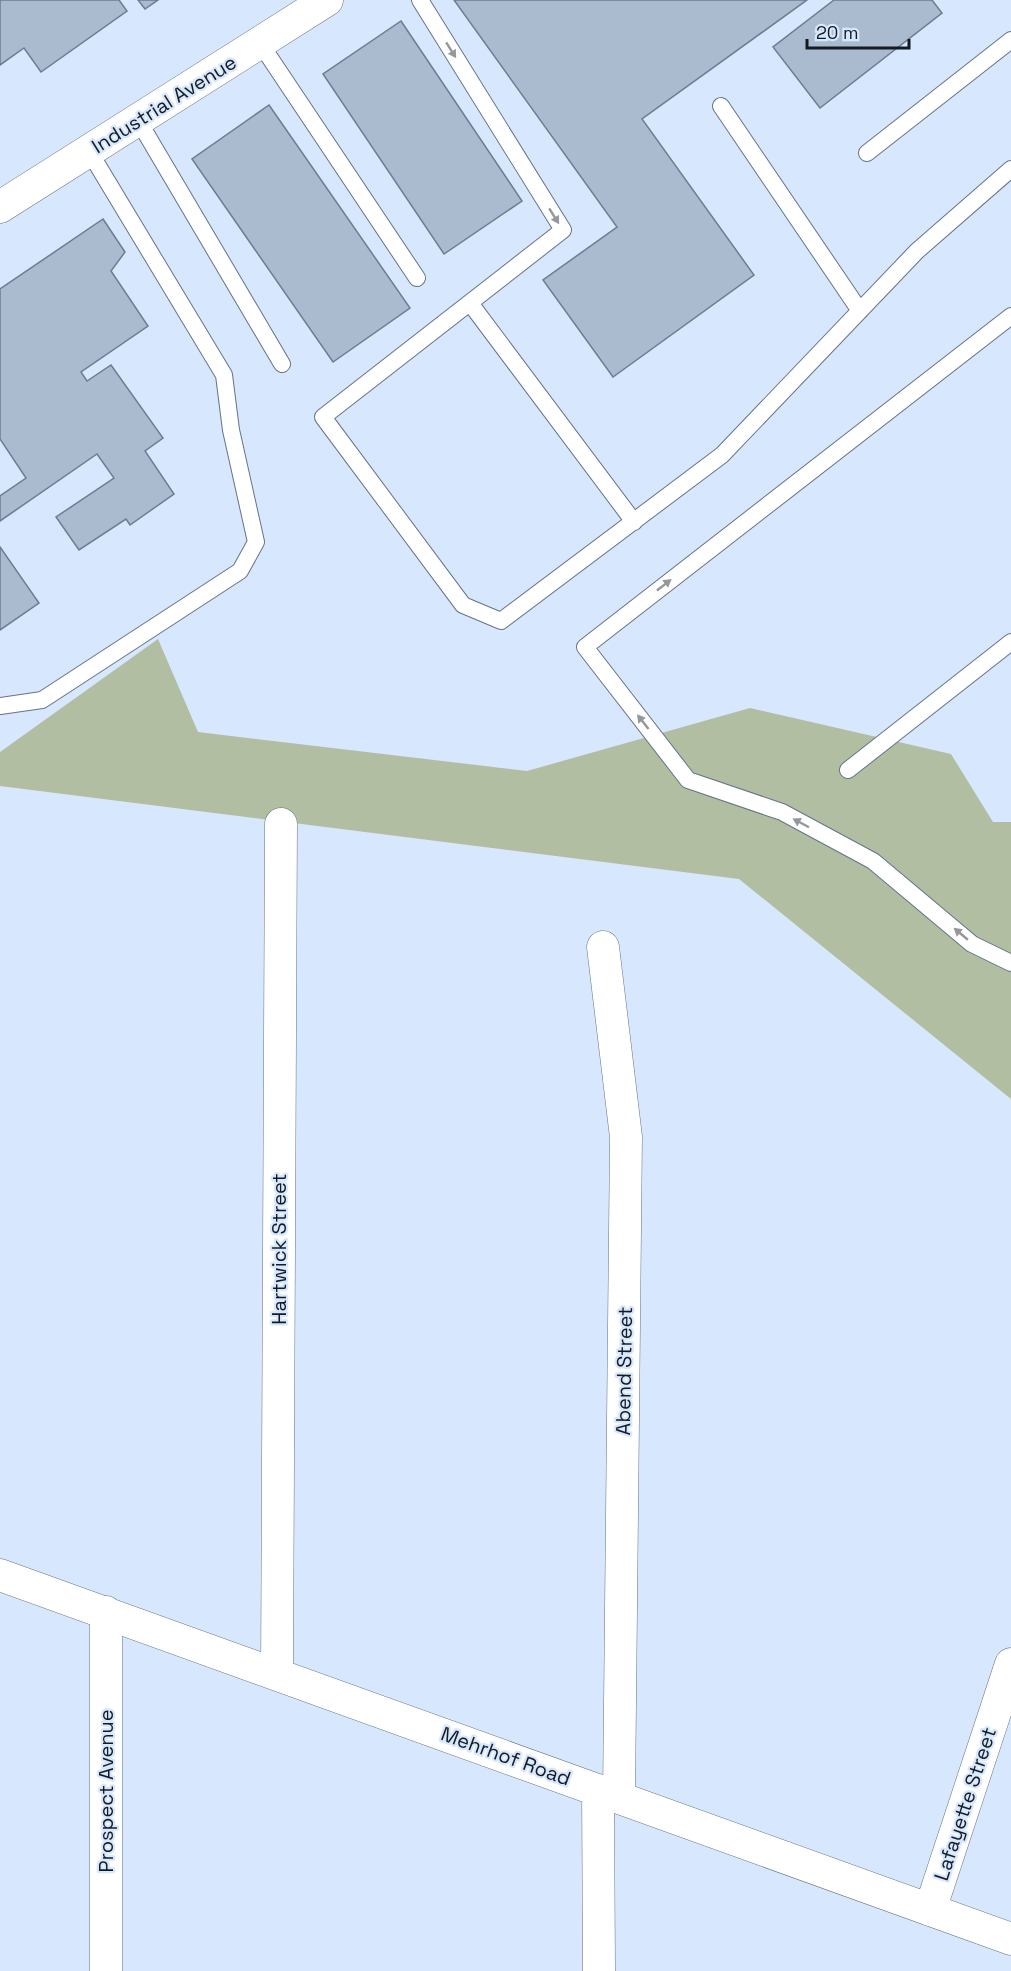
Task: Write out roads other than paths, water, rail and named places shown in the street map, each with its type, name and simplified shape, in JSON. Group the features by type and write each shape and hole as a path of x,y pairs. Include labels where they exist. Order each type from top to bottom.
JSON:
{"street":[{"name":"Industrial Avenue","path":"0,207 260,43 295,9 327,0"},
{"name":"Hartwick Street","path":"277,1674 281,824"},
{"name":"Abend Street","path":"599,1971 609,1793 626,1137 603,947"},
{"name":"Mehrhof Road","path":"0,1575 1011,1939"},
{"name":"Prospect Avenue","path":"106,1612 106,1971"},
{"name":"Lafayette Street","path":"930,1910 1011,1664"}],"lane":[{"path":"420,0 563,230 323,417 463,605 501,621 722,455 917,251 1011,169"},
{"path":"867,153 1011,40"},
{"path":"260,43 417,278"},
{"path":"721,106 860,311"},
{"path":"138,120 282,364"},
{"path":"0,706 42,700 240,571 256,542 231,430 224,375 89,151"},
{"path":"470,303 634,522"},
{"path":"1011,316 585,647 688,780 782,812 873,861 972,944 1011,963"},
{"path":"848,770 1011,642"}]}
